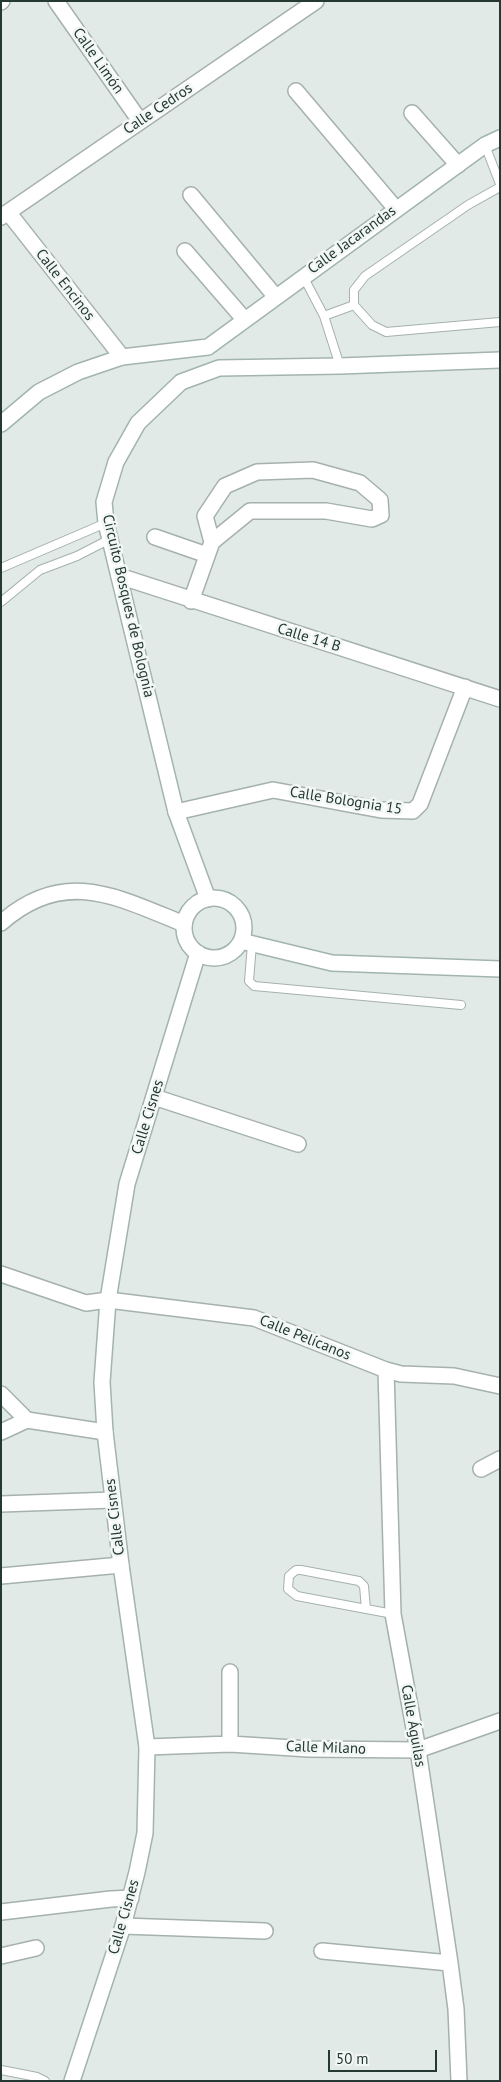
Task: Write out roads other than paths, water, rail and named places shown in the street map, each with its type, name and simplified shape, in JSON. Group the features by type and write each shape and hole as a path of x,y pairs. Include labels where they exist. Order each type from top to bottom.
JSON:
{"street":[{"name":"Calle Limón","path":"56,1 140,121"},
{"name":"Calle Cedros","path":"4,215 316,1"},
{"path":"296,91 396,209"},
{"path":"412,113 458,165"},
{"name":"Calle Jacarandas","path":"208,347 302,276 485,145 500,138"},
{"path":"190,195 275,296"},
{"name":"Calle Encinos","path":"4,215 122,357"},
{"path":"186,250 244,319"},
{"path":"1,424 39,392 78,372 122,357 208,347 219,368"},
{"name":"Circuito Bosques de Bolognia","path":"208,899 176,812 106,523 104,502 116,462 138,423 181,382 219,368 500,360"},
{"path":"192,601 210,549 250,511 326,511 372,519 381,516 380,500 360,483 312,470 257,472 225,486 205,516 210,549"},
{"path":"155,537 210,549"},
{"name":"Calle 14 B","path":"119,576 500,699"},
{"name":"Calle Bolognia 15","path":"176,812 273,790 381,810 413,811 420,804 465,687"},
{"path":"1,923 28,902 38,898 54,893 84,891 119,898 184,924"},
{"path":"246,942 244,925 236,907 218,898 208,899 192,907 184,924 187,940 198,953 205,957 222,957 246,942 332,963 500,969"},
{"name":"Calle Cisnes","path":"72,2081 123,1926 145,1832 147,1747 121,1565 105,1432 102,1382 108,1300 127,1184 198,953"},
{"path":"154,1097 298,1144"},
{"name":"Calle Pelícanos","path":"1,1274 86,1303 108,1300 254,1318 386,1370 401,1374 454,1376 500,1386"},
{"name":"Calle Águilas","path":"386,1370 393,1614 418,1750 450,1963 456,2009 459,2081"},
{"path":"1,1394 27,1420"},
{"path":"1,1432 27,1420 105,1432"},
{"path":"481,1470 500,1459"},
{"path":"1,1504 113,1500"},
{"path":"1,1576 121,1565"},
{"path":"230,1672 230,1744"},
{"name":"Calle Milano","path":"147,1747 230,1744 309,1749 418,1750 500,1721"},
{"path":"1,1912 131,1898"},
{"path":"123,1926 265,1931"},
{"path":"1,1956 36,1948"},
{"path":"322,1951 450,1963"}],"lane":[{"path":"485,145 500,185 365,276 354,290 354,305 372,325 386,332 500,322"},
{"path":"302,276 324,316 340,366"},
{"path":"324,316 354,305"},
{"path":"1,568 106,523"},
{"path":"1,602 40,570 77,556 110,539"},
{"path":"246,942 248,981 254,986 461,1005"},
{"path":"366,1609 364,1586 359,1581 301,1570 296,1570 289,1576 288,1589 293,1595 366,1609 393,1614"},
{"path":"1,2070 37,2077 45,2081"}]}
